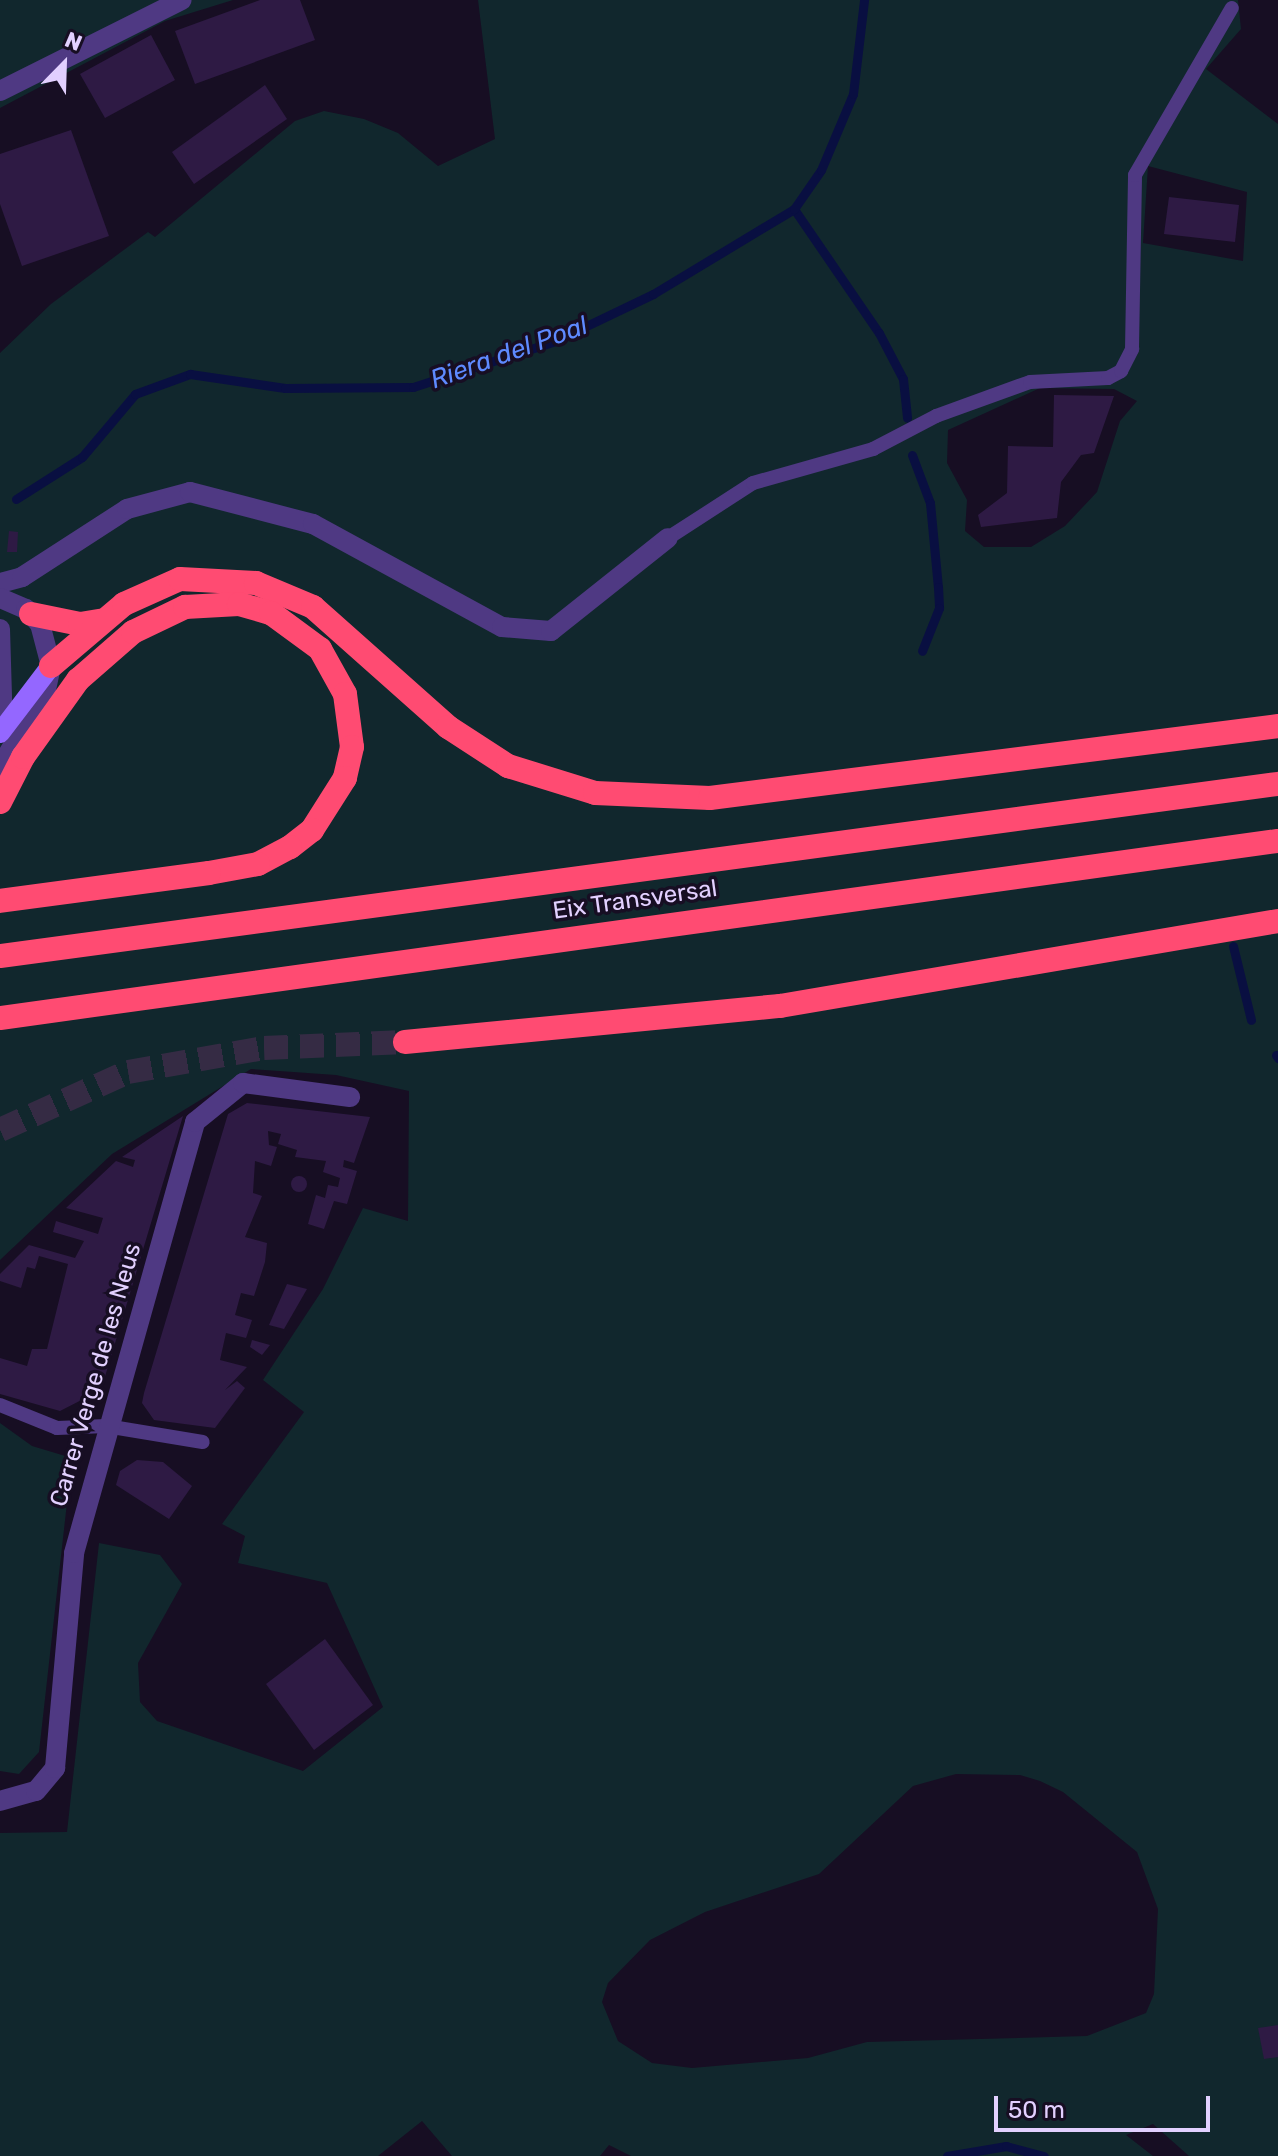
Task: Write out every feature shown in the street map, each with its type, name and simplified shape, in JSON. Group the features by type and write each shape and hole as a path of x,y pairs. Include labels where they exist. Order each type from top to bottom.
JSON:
{"highway":[{"path":"51,666 100,621 180,579 256,583 313,607 448,727 508,766 595,793 710,798 1278,726"},
{"path":"0,802 23,757 78,680 133,632 185,607 239,604 271,613 320,649 345,694 352,747 345,778 312,830 290,847 258,864 0,901"},
{"path":"31,614 80,624 100,621"},
{"name":"Eix Transversal","path":"0,956 1278,784"},
{"name":"Eix Transversal","path":"0,1018 1278,841"},
{"path":"405,1042 780,1006 1278,921"}],"street":[{"path":"0,91 182,0"},
{"path":"0,583 22,577 127,509 190,492 313,524 502,627 551,631 668,538"},
{"path":"0,598 31,614 48,644 51,666 45,694 0,767"},
{"path":"0,629 1,731"},
{"path":"1,731 51,666"},
{"name":"Carrer Verge de les Neus","path":"7,1796 36,1791 55,1768 74,1553 106,1426 195,1122 243,1083 350,1097"}],"lane":[{"path":"668,538 753,483 873,449 936,416 1030,382 1108,378 1121,371 1132,349 1135,175 1232,8"},
{"path":"0,1405 57,1428 106,1426 203,1442"}],"shaded area":[{"path":"0,0 233,0 165,21 0,108"},
{"path":"478,0 1238,0 1241,29 1206,69 1278,124 1278,2156 1189,2156 1153,2124 1126,2135 1153,2156 631,2156 609,2145 600,2156 452,2156 422,2121 378,2156 0,2156 0,1833 67,1832 99,1543 160,1555 182,1584 138,1663 140,1702 157,1721 303,1771 383,1707 327,1583 238,1563 245,1536 222,1524 304,1412 263,1380 323,1289 363,1208 408,1221 409,1091 336,1075 251,1069 112,1154 0,1260 0,353 51,304 148,232 155,237 295,121 324,111 364,119 398,133 438,166 495,139","holes":["1148,166 1247,192 1243,261 1143,243","1040,388 1114,389 1137,401 1120,421 1097,492 1065,526 1031,547 984,547 965,531 967,500 947,463 948,430","956,1774 1020,1775 1063,1792 1137,1852 1158,1909 1154,1994 1146,2013 1087,2036 867,2042 808,2058 692,2068 652,2063 618,2041 602,2002 608,1983 650,1940 705,1912 819,1874 913,1786"]},
{"path":"0,1423 32,1446 72,1458 39,1752 19,1774 0,1771"}],"building":[{"path":"260,0 300,0 315,40 195,84 175,31"},
{"path":"151,35 175,80 105,118 80,74"},
{"path":"265,85 287,119 194,184 172,152"},
{"path":"71,130 109,236 22,266 0,204 0,154"},
{"path":"1169,197 1239,205 1235,242 1164,234"},
{"path":"1054,395 1114,396 1094,453 1081,455 1061,482 1057,518 981,527 978,515 1007,493 1008,446 1053,447"},
{"path":"9,531 18,532 17,552 7,552"},
{"path":"247,1103 370,1117 354,1163 344,1160 343,1167 357,1171 347,1204 334,1201 324,1229 308,1224 316,1195 325,1198 328,1185 338,1187 340,1178 323,1172 326,1161 295,1157 297,1150 278,1144 281,1134 268,1131 269,1145 277,1147 271,1166 255,1161 253,1193 262,1196 245,1237 267,1243 265,1262 254,1296 241,1293 235,1315 252,1320 246,1338 226,1333 220,1360 247,1367 225,1390 237,1381 245,1388 215,1428 154,1420 142,1403 144,1393 228,1114"},
{"path":"183,1116 101,1390 60,1411 0,1394 0,1358 27,1366 32,1349 47,1349 68,1264 39,1256 35,1269 27,1267 21,1288 0,1281 0,1274 29,1245 75,1258 84,1241 53,1232 56,1221 98,1234 103,1218 66,1208 116,1161 133,1167 135,1160 122,1157"},
{"path":"299,1176 305,1178 305,1190 299,1192 293,1190 291,1184 293,1178"},
{"path":"287,1284 307,1289 284,1329 269,1325"},
{"path":"252,1340 270,1345 262,1355 250,1347"},
{"path":"137,1460 163,1462 192,1486 169,1519 116,1485 120,1471"},
{"path":"325,1639 373,1705 314,1750 266,1684"},
{"path":"1278,2025 1278,2057 1264,2059 1258,2028"}],"waterway":[{"name":"Riera del Poal","path":"16,499 82,457 135,394 190,374 285,388 413,387 555,341 653,294 794,209 821,170 853,94 864,0"},
{"path":"794,209 879,333 903,379 907,418"},
{"path":"912,455 930,503 938,587 939,608 922,651"},
{"path":"1233,946 1251,1020"},
{"path":"947,2156 1006,2146 1044,2156"}],"tunnel":[{"path":"0,1130 128,1072 264,1048 405,1042"}]}
